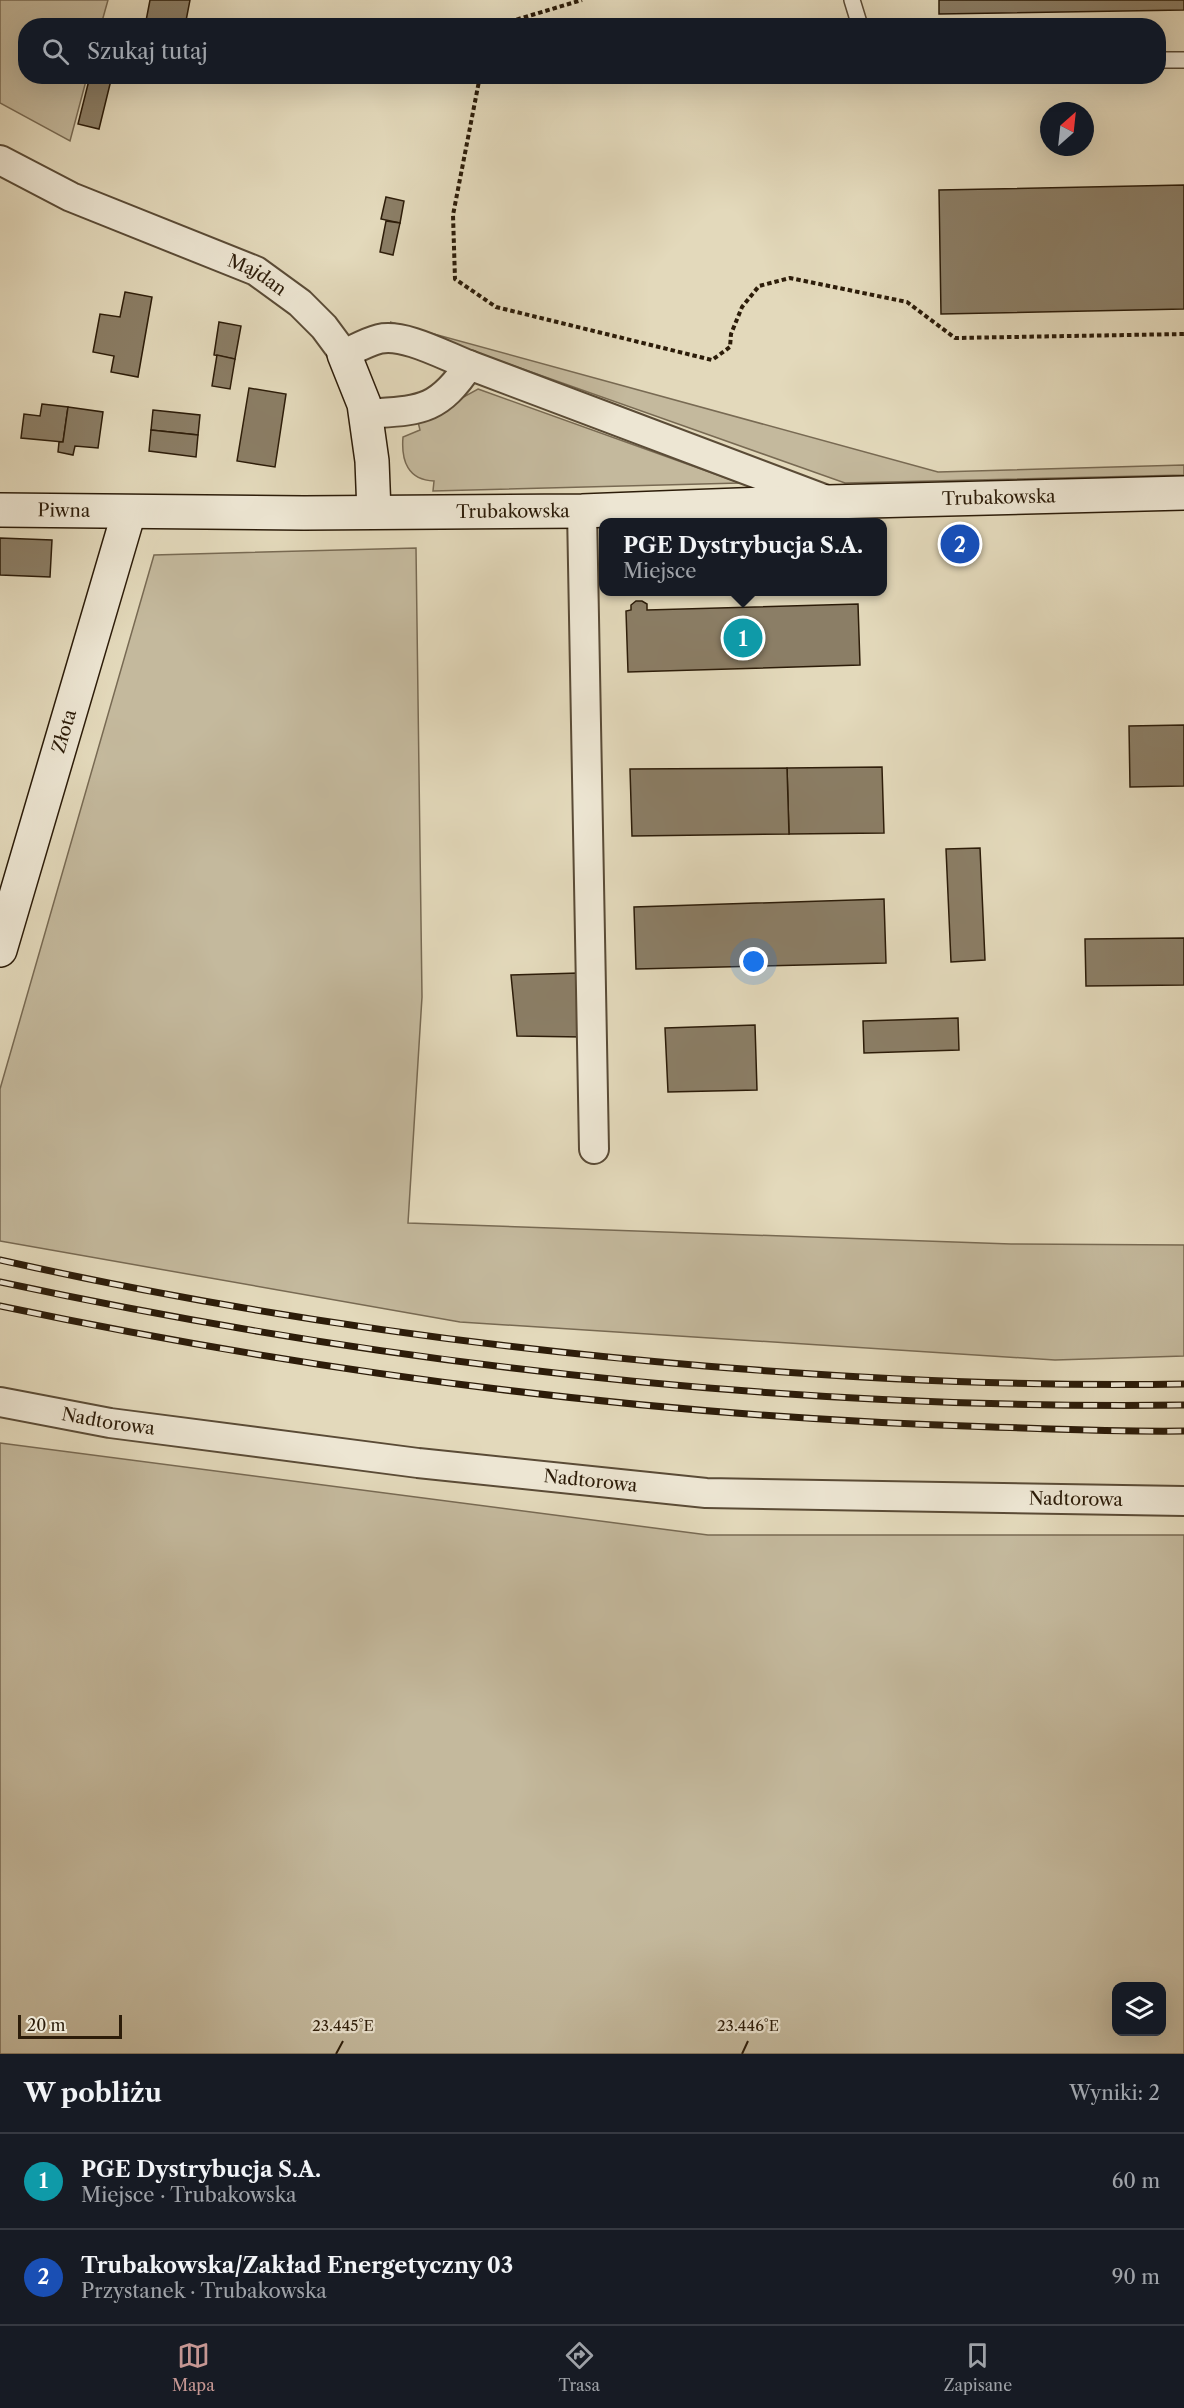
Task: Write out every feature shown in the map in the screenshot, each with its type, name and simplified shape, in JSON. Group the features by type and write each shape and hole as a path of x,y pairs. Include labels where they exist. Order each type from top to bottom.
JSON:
{"street":[{"name":"Majdan","path":"0,160 71,197 256,272 300,303 324,327 344,354 364,404 372,461 374,512"},
{"path":"344,354 379,339 393,338 408,341 810,495 835,502"},
{"path":"365,414 409,411 430,404 445,396 469,365"},
{"name":"Trubakowska","path":"129,512 582,511 1184,493"},
{"name":"Piwna","path":"0,510 129,512"},
{"path":"582,511 594,1149"},
{"name":"Złota","path":"0,950 129,512"},
{"name":"Nadtorowa","path":"0,1402 134,1426 418,1462 706,1493 1184,1502"}],"lane":[{"path":"852,0 858,18"},
{"path":"1166,60 1184,60"}],"path":[{"path":"522,18 582,0"},
{"path":"478,84 453,215 455,279 496,307 712,360 730,347 731,333 742,307 759,286 790,278 907,302 955,338 1184,334"}],"shaded area":[{"path":"0,0 108,0 103,18 18,18 18,84 85,84 70,141 0,103"},
{"path":"390,322 938,472 1184,465 1184,475 845,483"},
{"path":"478,389 740,483 433,491 434,481 418,477 408,468 403,454 403,437 420,430 418,422"},
{"path":"416,548 422,997 408,1223 1011,1244 1184,1245 1184,1356 1055,1360 460,1322 0,1241 0,1089 154,555"},
{"path":"0,1443 708,1535 1184,1535 1184,2054 0,2054"}],"building":[{"path":"150,0 190,0 187,18 147,18"},
{"path":"939,0 1184,0 1184,10 939,14"},
{"path":"88,84 110,84 99,129 78,124"},
{"path":"1184,185 1184,309 941,314 939,190"},
{"path":"386,197 404,201 400,223 381,219"},
{"path":"386,221 400,223 393,255 380,252"},
{"path":"125,292 152,297 138,377 111,372 114,356 93,352 100,314 120,317"},
{"path":"219,322 241,326 235,359 214,355"},
{"path":"217,355 235,359 230,389 212,386"},
{"path":"249,388 286,394 275,467 237,461"},
{"path":"42,404 68,407 63,442 21,438 24,414 40,416"},
{"path":"68,407 103,412 98,448 75,446 73,455 58,452 59,442 63,442"},
{"path":"153,410 200,415 198,435 151,430"},
{"path":"151,430 198,435 196,457 149,451"},
{"path":"0,538 52,540 50,577 0,575"},
{"path":"636,601 647,604 647,610 858,604 860,665 628,672 626,611 631,610 631,605"},
{"path":"1184,725 1184,786 1130,787 1129,726"},
{"path":"882,767 884,833 789,834 787,768"},
{"path":"787,768 789,834 632,836 630,769"},
{"path":"980,848 985,960 951,962 946,849"},
{"path":"884,899 886,963 636,969 634,907"},
{"path":"1184,938 1184,985 1086,986 1085,939"},
{"path":"578,973 583,1037 517,1036 511,975"},
{"path":"958,1018 959,1050 864,1053 863,1021"},
{"path":"755,1025 757,1090 668,1092 665,1028"}],"railway":[{"path":"0,1260 87,1279 263,1311 439,1337 616,1358 765,1371 944,1381 1184,1384"},
{"path":"0,1282 293,1337 440,1359 589,1376 737,1390 886,1400 1035,1405 1184,1405"},
{"path":"0,1306 246,1353 494,1389 618,1403 867,1422 1184,1431"}],"place":[{"name":"Trubakowska/Zakład Energetyczny 03","path":"960,544"},
{"name":"PGE Dystrybucja S.A.","path":"743,638"}]}
